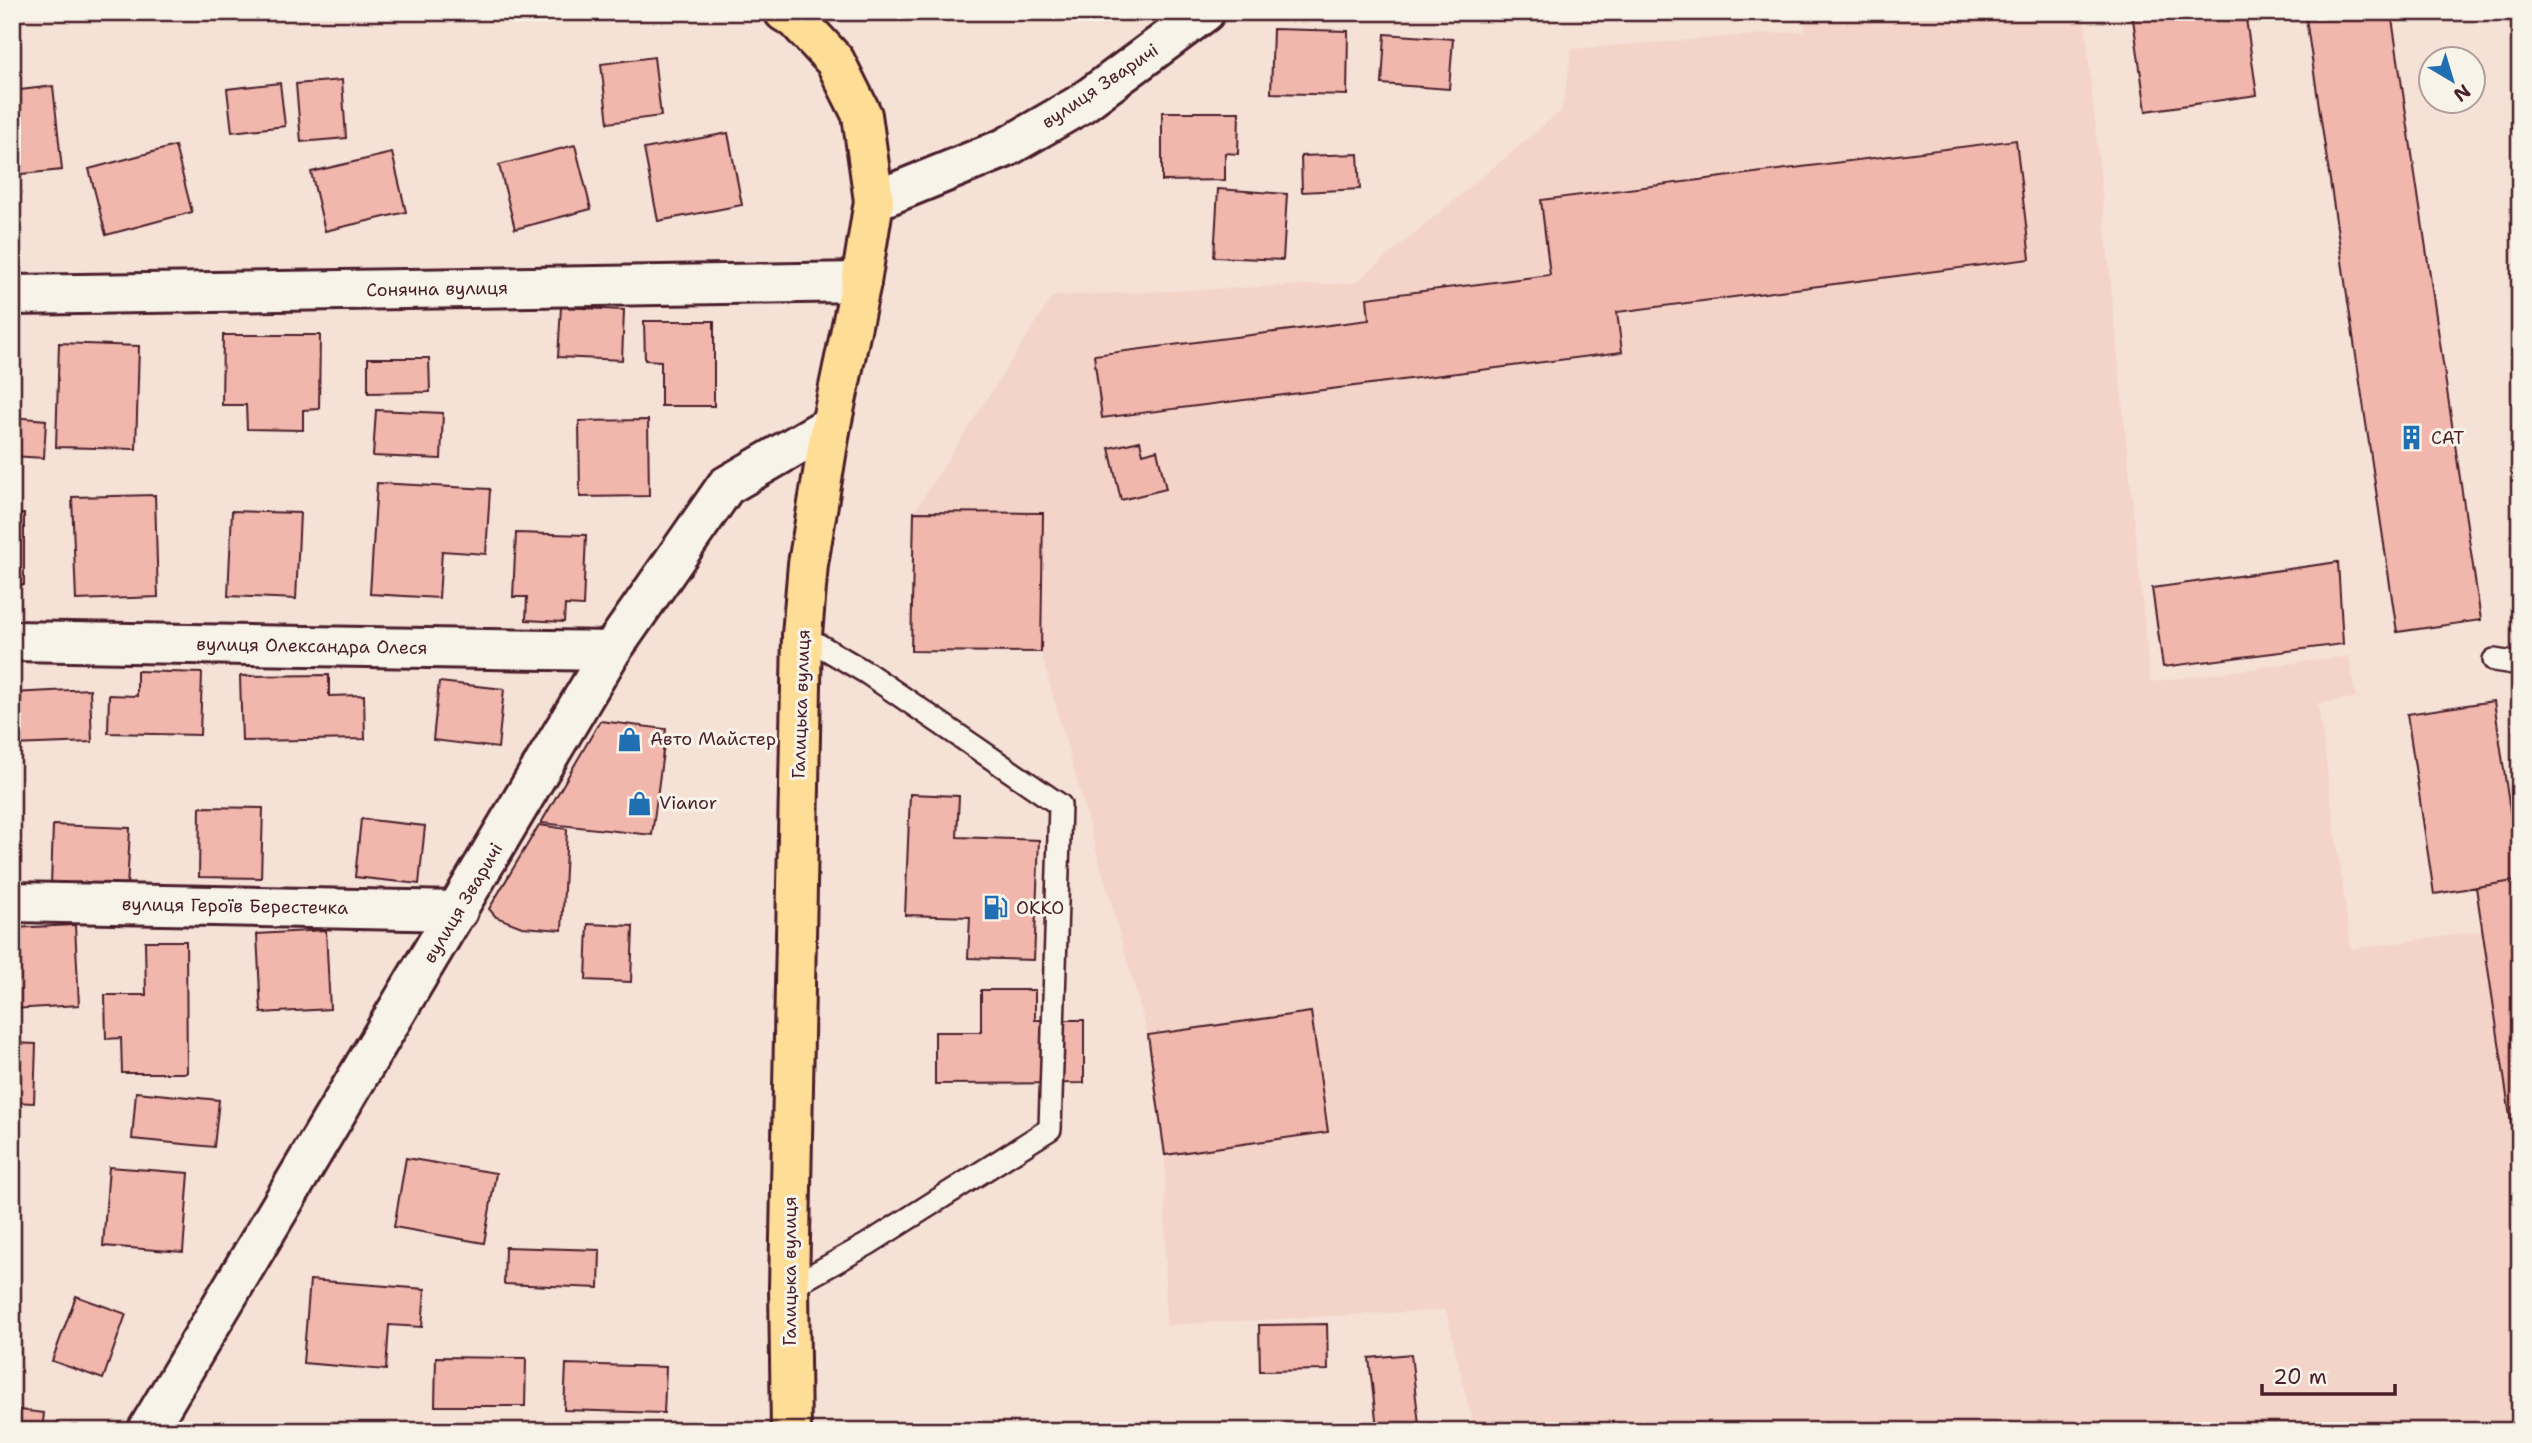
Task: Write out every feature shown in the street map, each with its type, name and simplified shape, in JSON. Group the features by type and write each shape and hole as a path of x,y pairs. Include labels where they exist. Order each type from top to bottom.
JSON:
{"highway":[{"name":"Галицька вулиця","path":"784,12 796,19 835,61 862,115 874,201 861,282 831,425 808,564 802,635 789,1288 791,1431"}],"street":[{"name":"вулиця Зваричі","path":"874,201 1005,148 1081,104 1198,15"},
{"name":"Сонячна вулиця","path":"12,295 861,282"},
{"name":"вулиця Зваричі","path":"147,1431 611,651 726,486 831,425"},
{"name":"вулиця Олександра Олеся","path":"12,641 611,651"},
{"name":"вулиця Героїв Берестечка","path":"12,902 458,911"}],"lane":[{"path":"789,1288 868,1244 1050,1129 1060,804 867,673 802,635"},
{"path":"2494,660 2520,664"}],"shaded area":[{"path":"1805,12 2084,12 2150,682 2349,656 2356,698 2318,703 2351,949 2482,931 2476,887 2520,880 2520,1431 1474,1431 1446,1310 1166,1325 1165,1155 1148,1035 1041,653 911,651 914,512 1053,296 1355,283 1562,110 1572,49 1805,31"}],"building":[{"path":"2132,12 2245,12 2257,95 2146,111"},
{"name":"САТ","path":"2305,12 2391,12 2481,620 2397,632"},
{"path":"1273,29 1348,31 1347,95 1271,93"},
{"path":"1385,34 1453,39 1449,89 1382,84"},
{"path":"654,57 661,116 608,123 601,64"},
{"path":"342,80 346,138 301,142 296,84"},
{"path":"280,83 285,126 232,132 227,89"},
{"path":"53,86 62,170 12,175 12,91"},
{"path":"1162,112 1239,112 1238,154 1225,153 1225,180 1162,181"},
{"path":"728,133 742,205 658,221 644,149"},
{"path":"2016,140 2030,259 1617,312 1622,352 1102,418 1094,355 1369,320 1367,298 1550,275 1541,200"},
{"path":"575,145 591,209 515,229 499,165"},
{"path":"175,146 192,212 106,235 89,169"},
{"path":"392,153 406,212 325,231 311,172"},
{"path":"1358,154 1360,189 1302,192 1301,156"},
{"path":"1218,189 1287,194 1283,260 1214,257"},
{"path":"561,307 624,310 622,360 558,357"},
{"path":"644,321 714,321 714,406 661,406 661,361 645,360"},
{"path":"223,335 320,335 319,409 303,410 303,430 247,429 246,405 222,405"},
{"path":"59,343 139,346 136,449 56,447"},
{"path":"368,358 429,358 430,392 368,393"},
{"path":"376,410 443,413 441,459 373,456"},
{"path":"12,417 46,420 44,458 12,456"},
{"path":"648,420 649,496 580,497 579,421"},
{"path":"1140,441 1143,454 1157,450 1166,489 1121,500 1109,448"},
{"path":"377,483 490,489 486,554 442,551 439,598 370,594"},
{"path":"155,495 158,597 76,600 72,497"},
{"path":"232,511 300,513 296,599 228,596"},
{"path":"914,512 1043,513 1041,652 911,651"},
{"path":"12,514 24,514 24,585 12,585"},
{"path":"516,533 586,535 583,606 565,605 564,622 526,620 527,597 513,597"},
{"path":"2338,562 2343,644 2163,667 2152,588"},
{"path":"137,671 202,673 200,735 108,733 109,695 137,696"},
{"path":"329,675 329,696 364,695 365,739 242,741 240,676"},
{"path":"439,682 504,689 498,748 433,740"},
{"path":"90,689 92,742 12,745 12,693"},
{"path":"2494,701 2520,880 2434,894 2407,714"},
{"path":"600,721 666,729 652,835 541,823"},
{"path":"910,794 959,796 957,837 1039,840 1034,960 968,958 970,917 905,915"},
{"path":"200,807 263,808 261,878 199,877"},
{"path":"361,819 425,826 419,884 355,877"},
{"path":"53,825 130,828 127,889 51,886"},
{"path":"539,825 567,829 562,930 522,927 496,917 489,909"},
{"path":"2520,880 2520,1184 2476,887"},
{"path":"588,924 633,926 631,982 586,980"},
{"path":"75,925 79,1005 12,1009 12,928"},
{"path":"326,930 330,1009 261,1013 257,934"},
{"path":"145,941 186,941 187,1073 122,1073 121,1038 106,1039 105,995 146,995"},
{"path":"981,990 1035,990 1035,1020 1084,1020 1084,1083 935,1084 935,1032 981,1032"},
{"path":"1311,1012 1328,1132 1165,1155 1148,1035"},
{"path":"12,1043 36,1044 34,1103 12,1102"},
{"path":"136,1092 219,1100 214,1147 132,1139"},
{"path":"406,1158 496,1173 484,1243 394,1227"},
{"path":"109,1167 189,1173 183,1252 103,1246"},
{"path":"505,1247 600,1250 599,1288 504,1284"},
{"path":"310,1280 425,1289 422,1327 389,1325 386,1370 303,1363"},
{"path":"76,1296 126,1314 103,1379 52,1361"},
{"path":"1327,1324 1328,1370 1260,1371 1259,1325"},
{"path":"1411,1354 1419,1424 1377,1428 1369,1358"},
{"path":"436,1357 526,1358 525,1406 435,1406"},
{"path":"566,1364 666,1367 664,1413 564,1410"},
{"path":"12,1409 44,1413 42,1431 12,1431"}],"place":[{"name":"САТ","path":"2411,438"},
{"name":"Авто Майстер","path":"630,739"},
{"name":"Vianor","path":"639,803"},
{"name":"ОККО","path":"996,908"}]}
